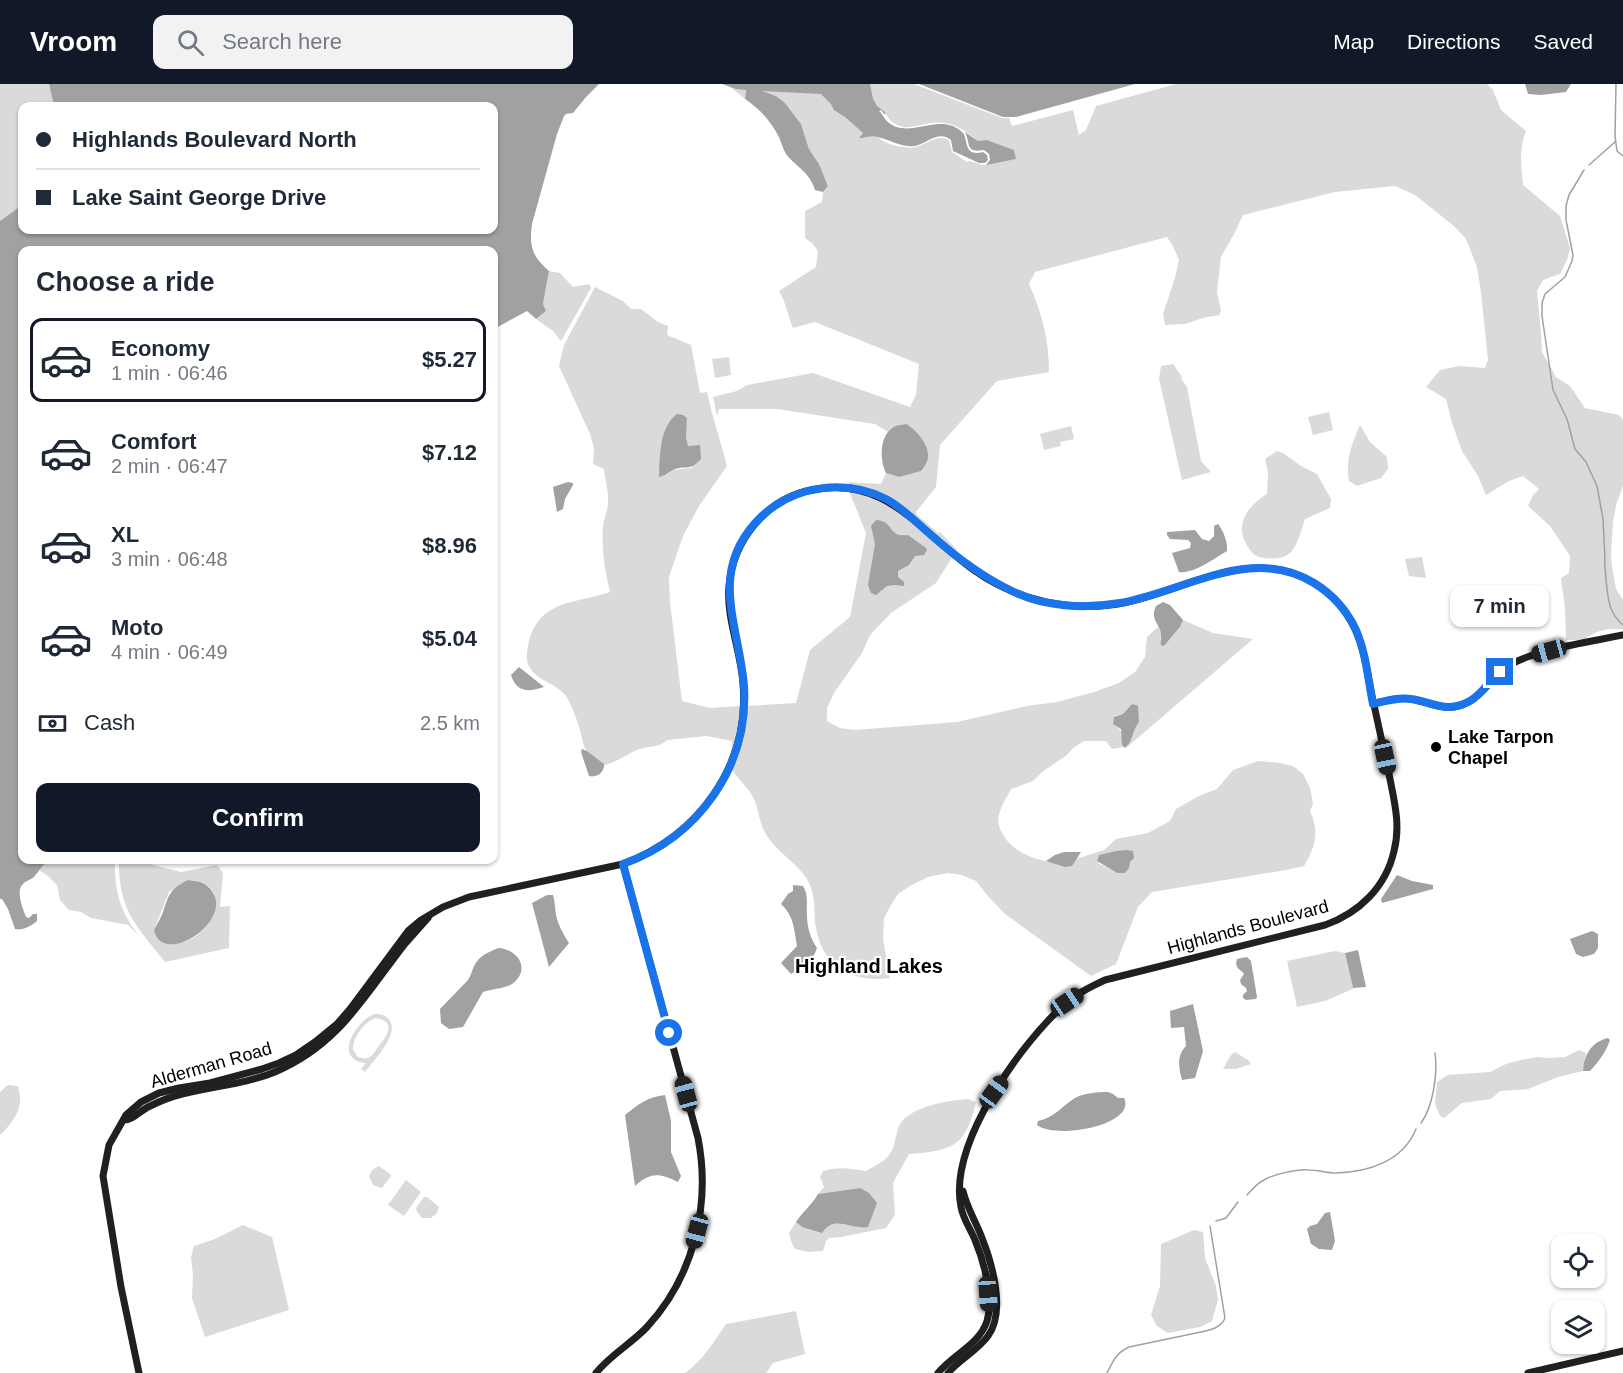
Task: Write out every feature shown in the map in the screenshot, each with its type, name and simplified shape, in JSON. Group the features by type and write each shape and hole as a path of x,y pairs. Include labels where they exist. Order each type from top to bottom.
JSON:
{"street":[{"name":"Highlands Boulevard","path":"623,864 660,847 687,827 707,805 726,774 738,740 744,698 729,597 734,564 743,541 762,517 781,502 810,490 847,488 887,500 987,578 1015,593 1055,604 1087,606 1123,603 1247,568 1276,569 1297,574 1324,590 1349,617 1361,647 1397,824 1395,848 1383,880 1371,895 1351,913 1325,925 1112,978 1093,985 1067,1002 1034,1035 994,1092 978,1123 966,1153 961,1177 961,1205 982,1258 989,1315 981,1332 938,1373"},
{"path":"1373,704 1403,698 1448,708 1460,706 1472,700 1500,672 1528,657 1623,635"},
{"path":"596,1373 638,1335 667,1302 681,1278 693,1247 703,1195 702,1161 698,1138 623,864"},
{"name":"Alderman Road","path":"139,1373 121,1287 103,1176 109,1145 126,1115 133,1108 159,1094 262,1069 296,1055 337,1024 408,931 421,920 456,901 623,864"},
{"name":"Highlands Boulevard","path":"948,1373 988,1336 996,1312 991,1262 983,1239 968,1209 961,1177"},
{"path":"1528,1373 1623,1351"}],"shaded area":[{"path":"0,84 49,84 53,102 18,102 18,208 0,221"},
{"path":"49,84 599,84 573,113 564,116 532,224 531,239 535,256 549,271 543,304 546,311 536,319 527,311 498,327 498,246 18,246 18,864 45,864 20,888 26,917 37,914 37,921 26,928 15,929 8,909 0,899 0,221 18,208 18,234 498,234 498,102 53,102"},
{"path":"722,84 870,84 873,99 877,106 885,112 885,115 881,110 879,111 888,122 897,127 906,128 936,124 955,127 964,134 967,146 973,153 983,152 987,155 988,160 985,163 979,163 953,151 951,140 942,136 915,146 901,145 876,136 859,138 863,133 834,110 821,94 762,91 776,96 785,103 801,124 809,149 819,164 828,186 823,192 815,190 806,174 786,154 768,120 745,99 746,90"},
{"path":"727,84 815,88 864,129 860,137 879,133 878,137 885,142 907,147 916,147 944,138 949,140 952,152 967,162 983,165 1015,159 1014,150 987,140 978,141 949,124 935,123 912,127 897,125 874,105 868,84 914,84 1002,118 1009,118 1012,126 1073,110 1079,135 1086,130 1096,106 1176,84 1487,84 1493,90 1501,110 1526,131 1521,151 1523,185 1560,216 1570,248 1560,274 1543,280 1537,291 1542,352 1556,377 1570,386 1585,408 1619,415 1623,420 1623,486 1613,521 1611,553 1616,589 1623,600 1623,629 1602,630 1584,640 1566,640 1561,578 1569,573 1570,556 1550,526 1528,506 1539,489 1523,476 1509,481 1486,495 1478,476 1462,451 1446,399 1426,387 1440,370 1459,366 1485,368 1488,360 1481,292 1477,267 1466,239 1454,226 1415,195 1395,186 1335,192 1243,215 1221,257 1217,292 1221,311 1219,315 1185,324 1165,325 1163,314 1179,260 1167,237 1035,272 1029,284 1044,327 1049,372 997,381 940,445 936,487 916,512 938,533 940,532 957,550 955,552 915,517 889,499 849,486 849,482 881,484 886,473 899,477 928,453 925,445 892,427 888,432 875,424 777,409 719,409 717,416 713,397 737,391 747,385 813,373 910,407 916,395 919,364 815,322 793,328 779,291 816,267 818,251 805,238 805,211 822,202 823,192 828,186 819,164 809,149 801,124 785,103 776,96 746,87 745,99"},
{"path":"919,84 1135,84 1016,117 1003,117"},
{"path":"1525,84 1571,84 1566,92 1541,95 1528,94"},
{"path":"965,132 978,141 987,140 1014,150 1016,159 986,165 990,160 989,154 984,150 971,149"},
{"path":"549,271 560,273 573,287 589,284 591,288 561,341 553,331 536,319 546,311 543,304"},
{"path":"595,287 623,301 631,309 641,309 658,322 668,326 667,335 691,345 700,393 707,392 727,466 699,506 683,536 669,577 670,602 682,701 710,708 741,706 738,732 730,759 732,741 706,736 667,740 605,765 586,749 576,717 566,696 533,672 528,665 529,641 534,627 542,617 561,605 610,592 603,543 603,526 608,499 604,469 593,464 594,448 590,434 559,366 564,345","holes":["687,418 685,438 688,446 695,447 692,468 673,470 666,475"]},
{"path":"729,357 731,375 715,378 712,359"},
{"path":"1173,364 1187,387 1201,461 1211,472 1182,480 1159,379 1161,366"},
{"path":"1329,412 1333,430 1313,435 1308,417"},
{"path":"677,414 687,418 688,446 700,445 701,459 693,466 677,468 659,477 660,452 664,434"},
{"path":"906,424 922,438 927,448 928,458 921,471 899,477 886,473 882,449 888,432 895,426"},
{"path":"1360,425 1370,442 1387,457 1388,469 1381,478 1357,486 1349,481 1348,466 1352,445"},
{"path":"1071,426 1074,439 1060,442 1061,446 1044,450 1040,434"},
{"path":"1277,451 1317,474 1331,499 1330,508 1305,519 1297,542 1290,553 1280,558 1266,558 1255,555 1249,548 1244,540 1242,525 1249,509 1267,494 1268,472 1265,459"},
{"path":"568,482 573,485 565,499 563,509 557,512 553,487"},
{"path":"849,491 886,502 953,556 936,583 891,613 870,635 862,653 834,693 827,708 827,721 840,728 855,730 957,722 1027,706 1057,702 1094,692 1119,683 1135,672 1145,657 1147,637 1158,627 1161,632 1160,640 1164,646 1183,620 1213,633 1253,639 1126,748 1139,721 1136,705 1132,704 1123,714 1115,716 1113,724 1120,731 1123,747 1112,749 1106,741 1084,741 1033,781 1011,789 1000,812 999,824 1008,841 1023,853 1042,860 1072,866 1076,859 1104,850 1116,839 1148,833 1170,821 1176,809 1217,789 1233,770 1258,761 1280,763 1293,766 1303,774 1310,788 1313,804 1310,811 1315,826 1315,839 1304,866 1152,892 1138,907 1116,964 1091,976 1005,914 976,881 962,875 948,873 928,877 898,894 884,918 883,939 890,978 864,978 842,970 825,953 819,942 813,898 807,879 767,836 753,797 731,768 746,706 796,703 810,650 850,617 866,533","holes":["1120,851 1134,858 1117,873 1098,863 1099,855"]},
{"path":"876,520 886,523 897,534 908,535 927,550 924,555 915,556 909,565 898,571 898,577 904,582 904,586 887,586 876,595 871,593 868,585 875,544 871,526"},
{"path":"1218,524 1225,536 1227,551 1191,571 1179,572 1172,553 1190,548 1191,543 1188,540 1170,539 1167,532 1195,530 1202,539 1209,541 1214,536 1214,526"},
{"path":"1422,557 1426,578 1409,576 1405,559"},
{"path":"1163,602 1170,605 1183,620 1164,646 1161,645 1161,632 1154,616 1156,606"},
{"path":"519,667 544,687 524,690 516,685 511,675"},
{"path":"1132,704 1138,706 1139,722 1125,748 1122,745 1121,729 1113,724 1114,717 1123,714"},
{"path":"582,749 604,764 600,774 589,776"},
{"path":"1126,850 1133,851 1134,858 1125,873 1117,873 1097,861 1099,855"},
{"path":"1064,852 1081,852 1072,866 1065,867 1046,861 1055,855"},
{"path":"44,864 115,864 120,900 127,918 139,936 128,925 91,918 81,912 69,910 60,900 57,885 39,870"},
{"path":"119,864 150,864 181,872 217,865 223,873 220,907 230,906 229,948 165,962 137,927 125,904","holes":["188,880 201,882 210,887 216,903 214,913 202,931 193,938 171,944 154,930 169,892"]},
{"path":"1397,875 1433,885 1433,889 1382,903 1381,899"},
{"path":"188,880 210,888 216,903 213,916 205,927 182,943 170,944 160,941 154,930 167,901 177,886"},
{"path":"793,885 803,886 805,890 808,928 817,948 810,961 791,974 781,963 797,946 791,918 781,904 793,891"},
{"path":"547,895 553,895 557,919 569,943 549,967 532,903"},
{"path":"1592,931 1598,934 1598,948 1594,954 1583,957 1576,954 1570,939"},
{"path":"498,948 517,956 521,967 518,978 509,986 483,992 463,1027 449,1029 441,1023 440,1009 468,980 479,959"},
{"path":"1358,950 1366,987 1353,988 1345,953"},
{"path":"1335,951 1345,953 1353,988 1355,988 1325,1001 1297,1007 1287,961"},
{"path":"1247,957 1251,961 1257,997 1246,1000 1243,995 1247,991 1240,980 1244,974 1237,967 1236,962 1237,959"},
{"path":"1193,1004 1203,1051 1195,1078 1182,1080 1179,1062 1186,1046 1184,1027 1171,1028 1170,1011"},
{"path":"379,1014 388,1018 392,1031 385,1046 365,1072 361,1069 366,1063 350,1055 349,1048 350,1040 360,1024 367,1018","holes":["376,1018 383,1020 388,1026 384,1039 370,1057 358,1057 353,1050 353,1045 360,1031"]},
{"path":"1608,1038 1610,1040 1599,1060 1590,1071 1583,1071 1589,1050"},
{"path":"1579,1050 1586,1053 1583,1071 1558,1077 1528,1089 1500,1091 1491,1099 1462,1103 1444,1118 1440,1116 1435,1104 1437,1082 1448,1075 1490,1072 1521,1060 1537,1057 1565,1057"},
{"path":"1235,1052 1251,1064 1236,1069 1223,1069 1231,1055"},
{"path":"8,1085 18,1086 20,1106 13,1120 0,1135 0,1092"},
{"path":"1108,1092 1118,1098 1124,1098 1125,1108 1119,1116 1107,1122 1093,1127 1061,1131 1037,1125 1038,1121 1053,1115 1079,1096"},
{"path":"665,1095 671,1121 671,1152 681,1176 678,1182 655,1175 635,1186 625,1115 648,1099"},
{"path":"968,1099 976,1102 968,1128 962,1137 947,1148 909,1154 893,1183 895,1215 886,1228 829,1238 823,1251 808,1252 795,1249 789,1233 796,1222 802,1227 825,1227 842,1222 861,1228 860,1188 818,1194 824,1187 820,1177 823,1171 840,1168 866,1171 889,1155 900,1124 912,1113 951,1101"},
{"path":"379,1166 391,1176 382,1188 373,1185 369,1176 372,1170"},
{"path":"406,1180 421,1192 404,1216 388,1205"},
{"path":"860,1188 869,1193 877,1203 868,1227 832,1224 822,1233 802,1227 796,1222 818,1194"},
{"path":"424,1197 439,1207 437,1213 431,1218 422,1218 417,1212 416,1208"},
{"path":"1330,1212 1335,1241 1332,1250 1319,1249 1311,1244 1307,1229 1317,1224 1325,1213"},
{"path":"243,1225 272,1237 289,1310 205,1337 192,1298 191,1257 194,1246 215,1239"},
{"path":"1194,1230 1203,1232 1205,1258 1216,1286 1218,1300 1212,1321 1200,1327 1168,1333 1157,1326 1151,1315 1160,1286 1161,1244"},
{"path":"796,1311 805,1354 773,1363 766,1373 685,1373 702,1357 726,1324"}],"waterway":[{"path":"1616,84 1615,136 1617,151 1623,156"},
{"path":"1589,165 1615,142"},
{"path":"1584,170 1569,195 1566,206 1572,261 1565,277 1545,294 1542,316 1553,390 1567,419 1575,449 1586,462 1597,486 1603,519 1608,599 1614,615 1623,625"},
{"path":"1421,1123 1429,1108 1434,1089 1435,1053"},
{"path":"1247,1195 1261,1181 1286,1172 1304,1170 1348,1172 1384,1163 1403,1149 1416,1129"},
{"path":"1216,1221 1226,1218 1238,1202"},
{"path":"1107,1373 1118,1355 1129,1347 1208,1330 1223,1321 1225,1318 1210,1226"}],"place":[{"name":"Lake Tarpon Chapel","path":"1436,747"}],"district":[{"name":"Highland Lakes","path":"869,966"}],"route":[{"path":"669,1033 623,864 645,856 669,842 687,827 707,805 726,774 738,740 744,698 730,606 731,572 737,553 752,528 768,512 790,497 810,490 834,487 865,492 887,500 975,571 1015,593 1055,604 1087,606 1123,603 1242,568 1261,567 1297,574 1324,590 1349,617 1361,647 1373,704 1403,698 1448,708 1460,706 1472,700 1500,672"}]}
